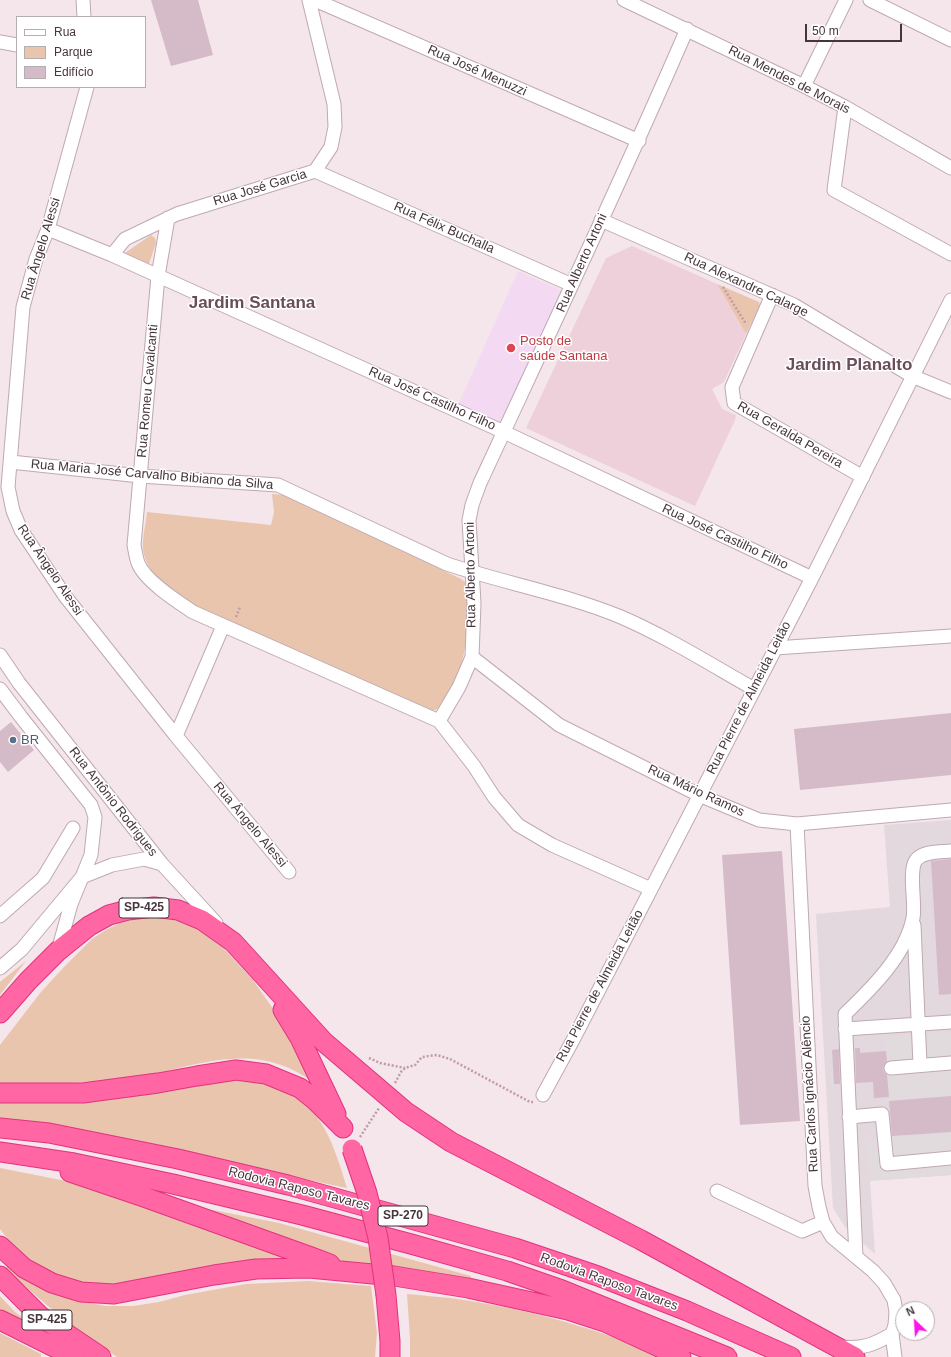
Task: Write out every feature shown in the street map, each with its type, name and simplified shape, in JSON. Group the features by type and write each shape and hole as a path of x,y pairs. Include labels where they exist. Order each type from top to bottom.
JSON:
{"highway":[{"name":"SP-425","path":"0,1013 28,981 58,951 88,926 109,915 128,910 154,907 178,910 202,920 233,942 264,978 300,1038 352,1149 367,1193 378,1238 386,1295 388,1352"},
{"path":"264,978 324,1042 406,1112 451,1142 641,1240 855,1357"},
{"path":"0,1093 82,1093 158,1083 236,1070 266,1074 300,1088 315,1100 343,1128"},
{"name":"Rodovia Raposo Tavares","path":"0,1128 49,1133 178,1159 288,1185 515,1248 598,1276 687,1311 791,1357"},
{"name":"Rodovia Raposo Tavares","path":"0,1152 20,1156 74,1162 173,1184 309,1217 507,1271 562,1290 727,1357"},
{"path":"20,1156 144,1197 311,1257 347,1272"},
{"path":"0,1246 24,1268 52,1283 81,1292 114,1294 214,1275 256,1269 309,1268 394,1276 468,1288 568,1310 605,1322 681,1357"},
{"name":"SP-425","path":"0,1276 40,1316 101,1357"},
{"path":"0,1320 74,1357"}],"street":[{"path":"82,0 84,16"},
{"name":"Rua José Garcia","path":"112,255 125,239 177,214 315,171 331,147 335,127 334,104 309,0"},
{"name":"Rua José Menuzzi","path":"316,0 639,141"},
{"name":"Rua Mendes de Morais","path":"626,0 845,107 951,168"},
{"path":"804,86 846,0"},
{"path":"870,0 951,40"},
{"name":"Rua Alberto Artoni","path":"439,721 459,686 472,657 474,603 469,520 470,512 480,483 639,141 687,29"},
{"path":"0,42 16,45"},
{"name":"Rua Ângelo Alessi","path":"87,88 48,229 36,259 23,307 8,487 12,511 20,530 64,596 176,736 289,872"},
{"path":"845,107 834,190 951,254"},
{"name":"Rua Félix Buchalla","path":"315,171 572,285"},
{"name":"Rua Romeu Cavalcanti","path":"168,218 158,276 134,545 138,564 151,580 170,596 193,612 223,626"},
{"name":"Rua Alexandre Calarge","path":"601,220 794,305 912,376 951,392"},
{"name":"Rua José Castilho Filho","path":"48,229 112,255 504,432 812,578"},
{"name":"Rua Geralda Pereira","path":"772,295 732,387 734,403 863,477"},
{"name":"Rua Pierre de Almeida Leitão","path":"543,1095 573,1040 812,578 951,300"},
{"name":"Rua Maria José Carvalho Bibiano da Silva","path":"10,462 140,476 278,485 447,564 573,601 620,617 657,634 754,689"},
{"path":"176,736 223,626 439,721 474,766 494,797 518,824 552,845 651,889"},
{"path":"775,648 951,636"},
{"name":"Rua Antônio Rodrigues","path":"0,655 19,683 162,864 233,942"},
{"name":"Rua Mário Ramos","path":"472,657 559,725 700,795 759,820 797,824 951,810"},
{"name":"Rua Antônio Rodrigues","path":"0,689 91,805 95,817 91,854 71,904 58,951"},
{"name":"Rua Carlos Ignácio Alêncio","path":"797,824 815,1186 819,1207 824,1222 832,1236 874,1271 884,1283 894,1300 896,1312 895,1325 892,1334 895,1357"},
{"path":"0,916 44,878 73,828"},
{"path":"920,1066 913,918 913,869 916,860 924,854 951,851"},
{"path":"0,968 22,949 82,877 112,865 144,859 162,864"},
{"path":"856,1257 845,1014 864,996 903,947 913,918"},
{"path":"846,1030 951,1022"},
{"path":"891,1068 951,1063"},
{"path":"849,1117 882,1114 887,1164 951,1158"},
{"path":"717,1191 802,1231 824,1222"},
{"path":"836,1346 855,1348 875,1344 892,1334"}],"path":[{"path":"711,268 754,336"},
{"path":"352,1149 401,1072 405,1068 414,1064 422,1056 437,1055 450,1059 530,1102 538,1100 543,1095"}],"shaded area":[{"path":"632,246 717,284 746,334 724,382 712,389 722,409 736,415 695,506 526,428 606,258"},
{"name":"Posto de saúde Santana","path":"518,271 565,292 504,425 458,405"},
{"path":"951,820 951,1175 870,1181 875,1254 845,1227 833,1208 816,914 890,907 884,825"},
{"path":"951,1032 951,1096 889,1101 885,1037"},
{"path":"951,1132 951,1175 870,1181 867,1139"}],"green space":[{"path":"151,235 155,238 156,243 148,267 125,253"},
{"path":"717,284 759,302 760,306 746,334"},
{"path":"272,494 293,497 461,579 468,584 470,592 468,619 465,647 459,673 443,702 438,708 431,711 201,609 174,592 150,568 145,559 143,549 147,512 271,525 274,512"},
{"path":"152,917 168,918 184,922 199,928 213,937 253,980 287,1029 313,1082 290,1068 262,1060 244,1058 206,1062 150,1075 115,1080 66,1083 0,1084 0,1045 41,992 92,939 120,923"},
{"path":"26,961 0,995 0,982"},
{"path":"231,1079 263,1082 292,1094 305,1104 316,1115 331,1142 347,1188 122,1141 0,1121 0,1103 61,1103 115,1098"},
{"path":"0,1168 279,1223 471,1276 471,1280 363,1265 136,1285 86,1284 65,1278 45,1269 26,1257 10,1242 0,1229"},
{"path":"7,1265 80,1301 106,1306 133,1306 159,1302 185,1295 246,1284 308,1281 371,1286 377,1333 375,1357 117,1357 73,1326 46,1304 6,1268"},
{"path":"407,1294 443,1297 490,1304 541,1315 616,1338 665,1357 410,1357"},
{"path":"0,1296 15,1312 50,1338 0,1311"},
{"path":"0,1333 41,1354 41,1357 0,1357"}],"building":[{"path":"151,0 198,0 213,55 171,66"},
{"path":"951,713 951,775 800,790 794,729"},
{"name":"BR","path":"11,722 34,750 8,772 0,762 0,731"},
{"path":"782,851 800,1121 740,1125 722,855"},
{"path":"951,859 951,994 939,995 931,861"},
{"path":"855,1048 860,1048 860,1053 886,1051 887,1061 883,1068 887,1075 889,1097 874,1098 873,1082 856,1083"},
{"path":"839,1049 840,1084 834,1084 832,1050"},
{"path":"951,1096 951,1132 892,1136 889,1101"}],"place":[{"name":"Posto de saúde Santana","path":"511,348"},
{"name":"BR","path":"13,740"}],"district":[{"name":"Jardim Santana","path":"252,303"},
{"name":"Jardim Planalto","path":"849,365"}]}
